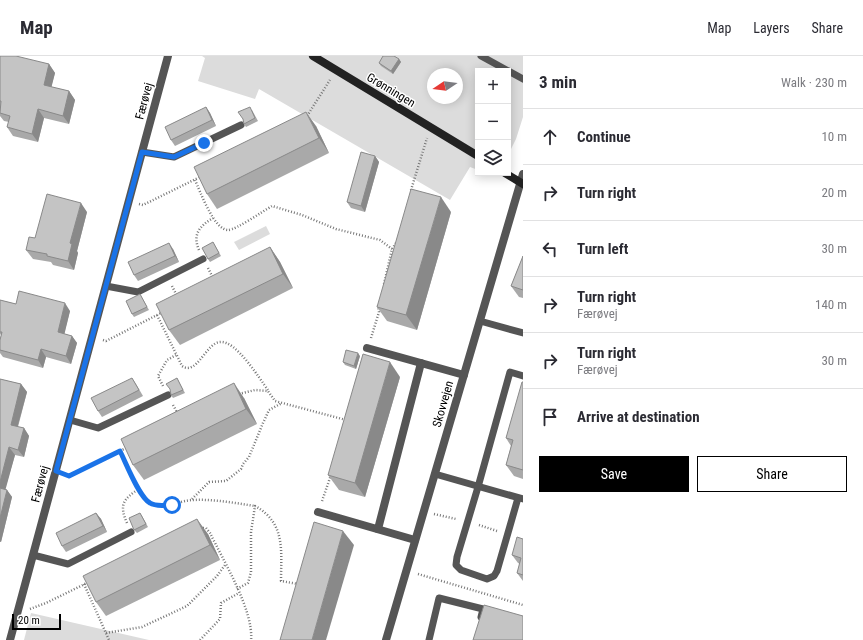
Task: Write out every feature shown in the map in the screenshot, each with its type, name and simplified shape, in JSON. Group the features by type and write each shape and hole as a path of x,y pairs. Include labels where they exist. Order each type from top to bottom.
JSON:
{"main road":[{"name":"Grønningen","path":"313,56 475,154"},
{"path":"511,175 522,180"}],"street":[{"name":"Færøvej","path":"10,640 168,56"},
{"name":"Skovvejen","path":"386,640 522,180"},
{"path":"367,348 464,375"},
{"path":"378,529 422,363"},
{"path":"318,512 415,540"}],"lane":[{"path":"481,56 523,79"},
{"path":"142,152 174,157 241,125"},
{"path":"106,286 138,292 203,259"},
{"path":"480,321 523,333"},
{"path":"435,474 478,487 521,499 494,576 487,578 461,570 456,565 457,557 478,487 510,372 523,376"},
{"path":"70,420 98,428 168,395"},
{"path":"33,555 68,564 131,532"},
{"path":"428,640 439,598 483,610 479,625"}],"path":[{"path":"305,120 336,70"},
{"path":"411,192 430,127"},
{"path":"129,201 143,205 206,174"},
{"path":"195,180 213,218 220,227 228,230 235,228 272,206 302,215 336,229 380,240 392,249"},
{"path":"383,286 392,249 398,236"},
{"path":"168,277 177,297"},
{"path":"367,348 379,312 378,308 380,300"},
{"path":"92,337 106,341 169,309"},
{"path":"157,315 176,355 184,368 190,368 210,347 218,342 226,342 248,362 275,400 346,420 344,427"},
{"path":"176,355 167,360 158,376 181,421"},
{"path":"237,394 255,390 268,391"},
{"path":"192,500 209,482 226,481 241,469 249,457 262,423 269,410 282,402"},
{"path":"56,471 69,476 133,445"},
{"path":"120,451 139,489 149,503 156,505 172,505 192,500 216,501 255,506 269,515 279,532 281,581 298,584"},
{"path":"318,512 332,472"},
{"path":"131,532 122,508 128,497 139,489"},
{"path":"237,589 248,583 251,572 251,532 255,506"},
{"path":"194,530 200,527 206,528 210,532 249,616 252,632 251,640"},
{"path":"106,633 142,627 187,606 226,565"},
{"path":"406,570 523,605"},
{"path":"296,591 300,577"},
{"path":"17,614 46,603 94,579"},
{"path":"84,584 109,640"},
{"path":"200,640 220,619 221,603 239,593"}],"shaded area":[{"path":"202,56 523,56 523,117 511,149 511,68 475,68 475,169 470,167 450,200 259,89 255,99 198,81 205,58"},
{"path":"266,226 270,234 239,250 234,242"},
{"path":"31,613 149,640 24,640"}],"building":[{"path":"0,56 16,56 49,64 44,85 69,91 63,116 38,109 32,134 7,127 10,116 0,113"},
{"path":"383,56 394,56 399,59 391,71 379,63"},
{"path":"206,107 212,120 171,140 165,127"},
{"path":"250,107 255,118 244,124 243,119 238,112"},
{"path":"306,112 319,138 207,194 194,167"},
{"path":"361,152 375,156 361,206 347,202"},
{"path":"411,189 441,197 406,315 377,307"},
{"path":"47,194 81,203 70,243 72,244 68,261 47,256 47,254 26,250 29,237 35,238"},
{"path":"213,242 219,253 208,259 202,248"},
{"path":"169,243 175,256 134,275 128,262"},
{"path":"270,247 283,274 169,330 156,304"},
{"path":"523,256 523,290 511,286"},
{"path":"19,291 65,303 58,332 72,336 66,356 41,349 38,360 0,350 2,332 0,332 0,300 16,304"},
{"path":"140,294 147,307 132,314 126,301"},
{"path":"346,350 358,353 354,366 343,362"},
{"path":"363,354 390,362 355,483 328,475"},
{"path":"132,378 139,390 98,411 91,398"},
{"path":"177,378 183,390 171,395 170,389 166,384"},
{"path":"0,379 21,384 11,425 24,428 18,450 9,447 0,482"},
{"path":"522,382 523,470 506,465 513,440 506,438"},
{"path":"234,383 246,409 133,465 121,439"},
{"path":"0,488 7,490 0,518"},
{"path":"96,513 103,526 62,546 56,533"},
{"path":"140,513 146,524 134,530 129,518"},
{"path":"197,519 210,545 96,602 83,576"},
{"path":"314,522 343,531 312,640 280,640"},
{"path":"517,537 523,539 523,575 517,573 521,558 512,555"},
{"path":"484,605 523,616 523,640 473,640"}],"route":[{"path":"172,505 156,505 149,503 139,489 120,451 69,476 56,471 142,152 174,157 204,143"}]}
